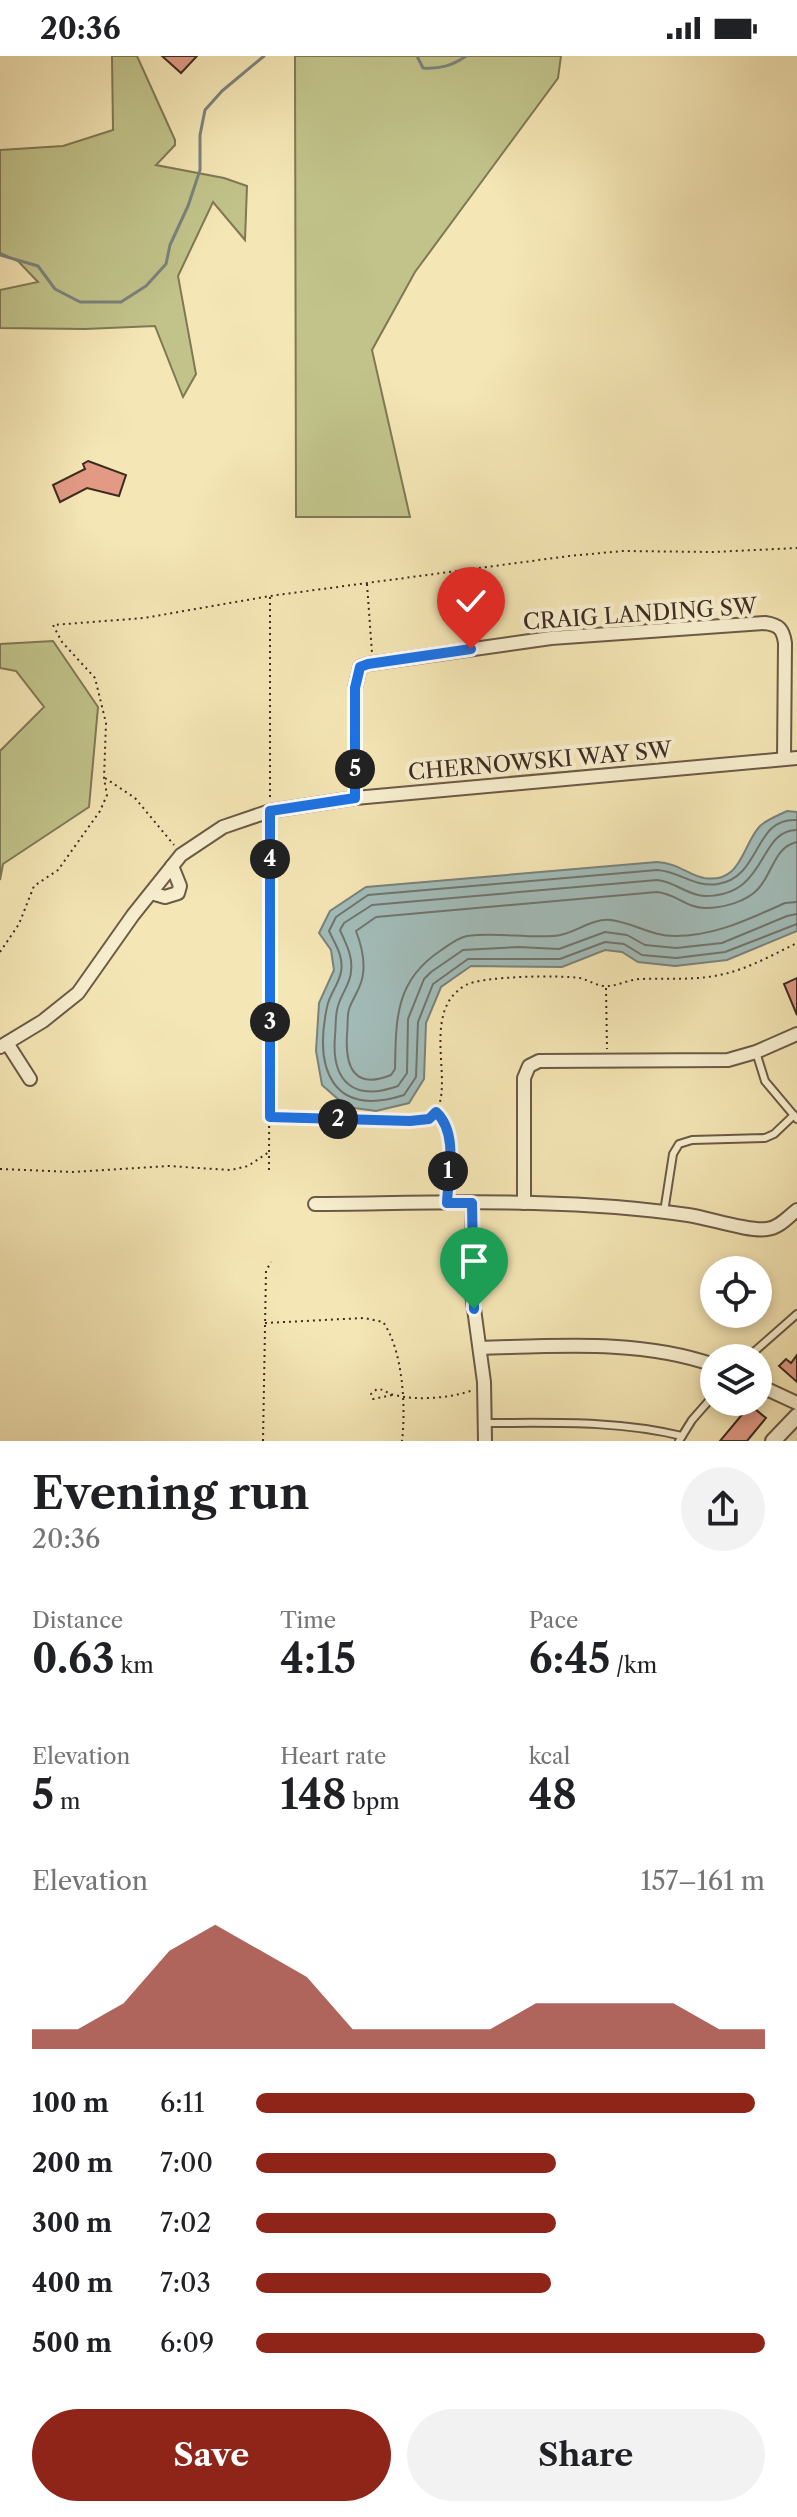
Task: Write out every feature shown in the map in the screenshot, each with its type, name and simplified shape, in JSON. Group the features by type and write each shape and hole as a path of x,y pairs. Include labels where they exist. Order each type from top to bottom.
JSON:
{"street":[{"name":"CRAIG LANDING SW","path":"373,663 551,638 774,624 783,633 785,643 791,758"},
{"path":"355,798 356,675 360,667 373,663"},
{"name":"CHERNOWSKI WAY SW","path":"3,1045 43,1021 78,993 181,855 223,827 270,811 355,798 791,758"},
{"path":"151,893 165,897 178,893 180,886 172,866"},
{"path":"524,1203 525,1072 529,1066 539,1061 713,1062 756,1052 797,1034"},
{"path":"3,1045 30,1079"},
{"path":"472,1203 472,1294 484,1382 485,1441"},
{"path":"315,1204 524,1203 606,1206 767,1229 780,1224 797,1210"},
{"path":"480,1348 605,1347 700,1361"},
{"path":"772,1391 797,1403"},
{"path":"773,1441 797,1416"}],"lane":[{"path":"664,1212 673,1154 679,1144 692,1140 765,1138 795,1117 765,1081 756,1052"},
{"path":"763,1344 797,1314"},
{"path":"485,1423 588,1422 635,1427 681,1438 700,1411"}],"path":[{"path":"0,952 19,924 34,886 58,870 100,811 107,795 104,778 106,723 95,678 62,642 53,625 144,618 270,596 615,551 713,552 797,548"},
{"path":"367,583 373,663"},
{"path":"269,1170 270,596"},
{"path":"104,778 135,798 181,855"},
{"path":"270,1117 429,1119 436,1112 441,1091 442,1017 457,991 476,981 577,978 606,986 633,980 695,979 723,974 797,943"},
{"path":"606,986 607,1060"},
{"path":"436,1112 445,1122 449,1139 447,1203"},
{"path":"0,1169 74,1172 168,1166 231,1170 248,1166 269,1152"},
{"path":"263,1441 266,1271 271,1262"},
{"path":"265,1323 364,1318 383,1322 393,1335 400,1360 402,1441"},
{"path":"392,1395 384,1389 377,1389 371,1394 377,1400 392,1395 447,1396 471,1392 484,1382"}],"green space":[{"path":"112,56 137,56 175,140 175,145 156,165 224,178 247,186 245,240 213,202 178,276 196,374 183,397 155,326 0,328 0,290 38,282 18,261 0,253 0,150 63,146 113,130"},
{"path":"295,56 561,56 558,78 415,272 372,350 410,517 296,517"},
{"path":"53,641 98,707 89,807 3,864 0,880 0,751 44,707 16,671 0,668 0,644"}],"water":[{"path":"787,811 797,812 797,931 727,960 675,966 638,962 622,952 605,950 562,967 471,966 441,987 426,1023 424,1079 409,1103 376,1111 347,1107 322,1085 316,1051 319,1003 334,970 331,950 319,933 330,911 366,887 657,862 671,864 704,878 717,878 734,869 760,826"}],"building":[{"path":"162,56 197,56 181,73"},
{"path":"88,461 126,475 119,496 87,488 60,502 53,485 85,469 83,464"},
{"path":"797,978 797,1015 784,984"},
{"path":"797,1355 797,1382 779,1366 786,1359 791,1363"},
{"path":"741,1416 766,1418 747,1441 720,1441"}],"waterway":[{"path":"0,255 38,266 55,289 80,302 121,302 146,286 166,264 170,245 188,206 200,170 200,135 205,110 222,91 264,56"},
{"path":"417,56 423,68 451,64 466,56"}],"route":[{"path":"471,649 360,667 355,688 355,798 270,811 270,1117 410,1121 429,1119 436,1112 441,1116 449,1139 447,1203 472,1203 474,1309"}]}
